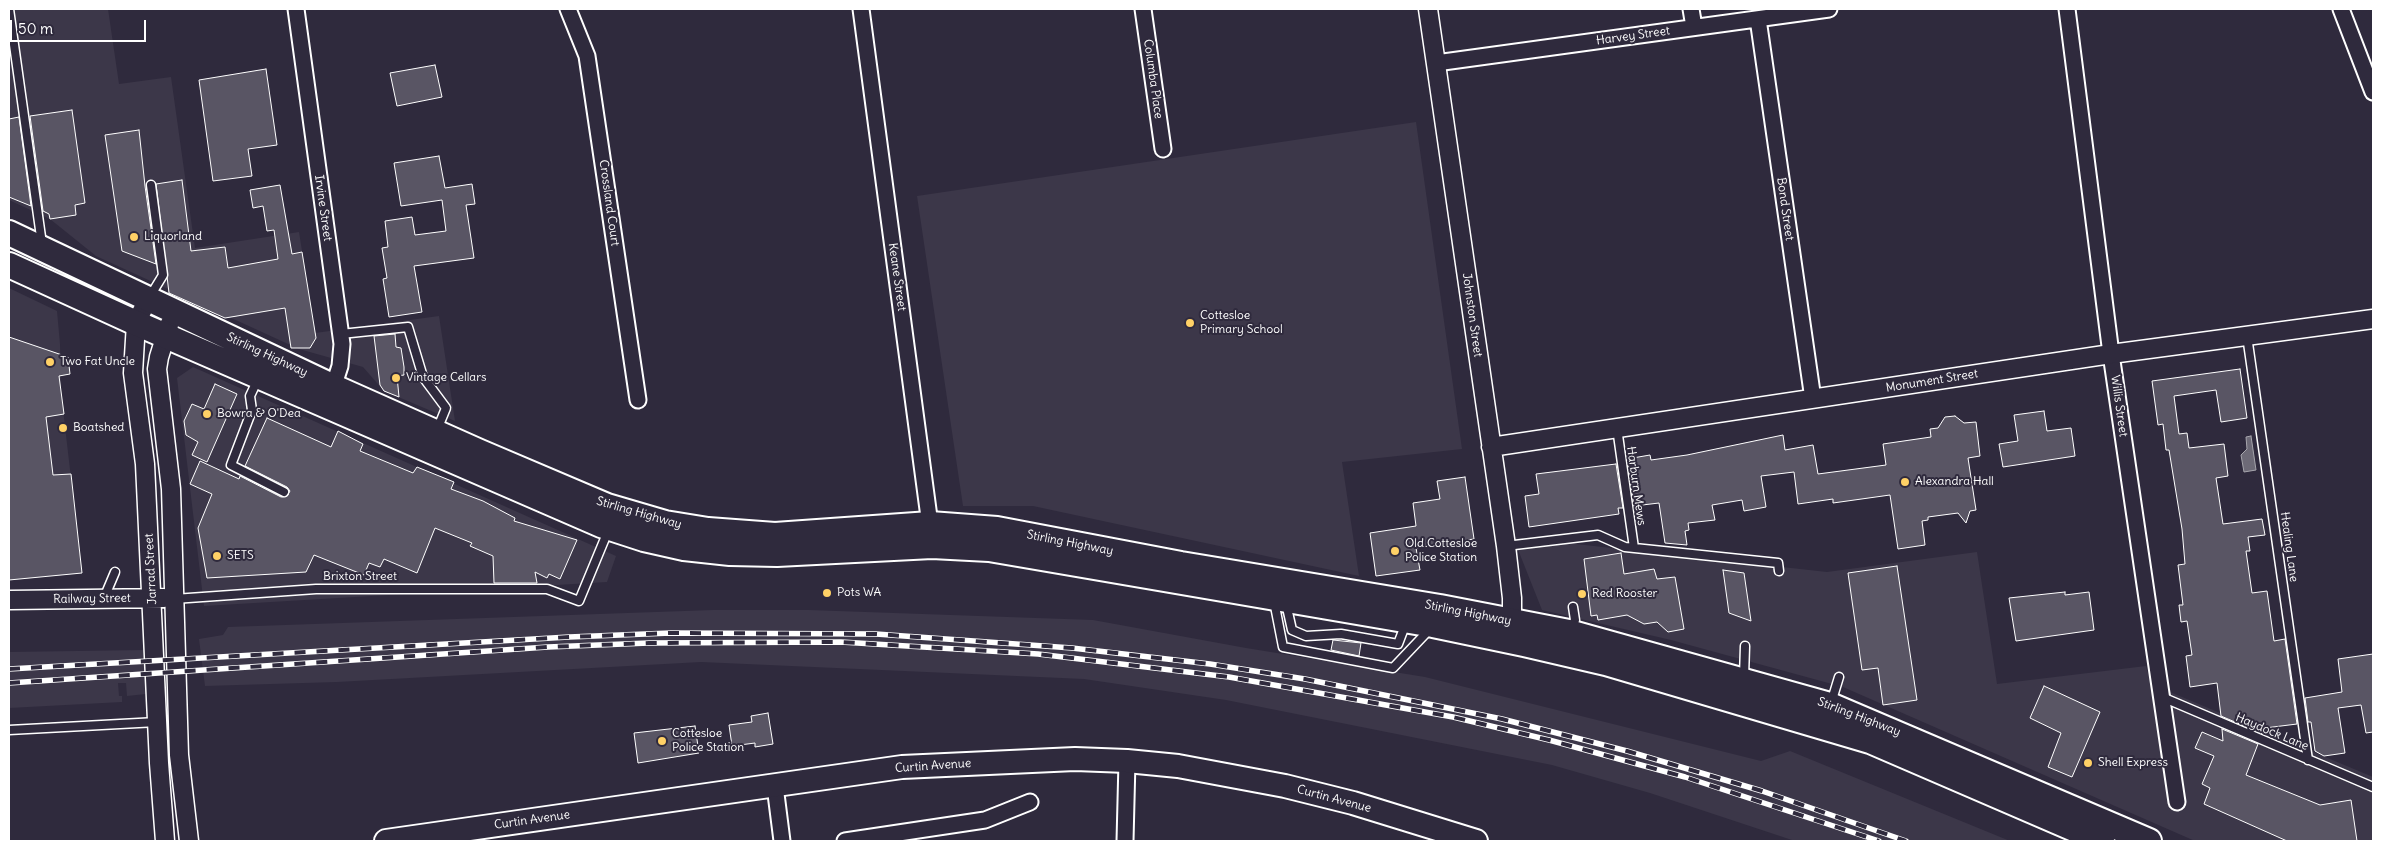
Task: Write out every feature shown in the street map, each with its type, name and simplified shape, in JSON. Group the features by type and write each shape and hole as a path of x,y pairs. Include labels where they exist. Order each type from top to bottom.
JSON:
{"highway":[{"name":"Stirling Highway","path":"9,233 148,299 331,396 610,528 665,544 730,553 777,554 997,529 1407,621 1437,616 1870,741 2102,841"},
{"name":"Stirling Highway","path":"9,265 136,323 260,375 331,396 436,432 607,506 665,523 708,530 775,535 931,535"},
{"name":"Stirling Highway","path":"1281,593 1437,616 1512,621 1569,632 1744,679 1830,704 2149,841"}],"main road":[{"name":"Curtin Avenue","path":"386,841 902,767 1019,761 1127,760 1198,769 1285,786 1353,804 1476,841"}],"street":[{"name":"Irvine Street","path":"296,9 341,334 342,356 331,396"},
{"name":"Crossland Court","path":"568,9 587,56 638,400"},
{"name":"Keane Street","path":"861,9 931,535"},
{"name":"Columba Place","path":"1143,9 1162,150"},
{"name":"Johnston Street","path":"1428,9 1506,546 1512,598 1512,621"},
{"path":"1692,9 1694,27"},
{"name":"Harvey Street","path":"1436,63 1829,9"},
{"name":"Willis Street","path":"2067,9 2111,354 2177,802"},
{"path":"2341,9 2373,92"},
{"name":"Bond Street","path":"1758,18 1813,399"},
{"name":"Jarrad Street","path":"148,299 136,323 133,373 145,464 157,722 165,841"},
{"name":"Jarrad Street","path":"175,313 165,334 157,368 171,489 179,755 189,841"},
{"name":"Monument Street","path":"1491,447 2111,354 2373,320"},
{"name":"Railway Street","path":"9,600 152,597 174,599"},
{"path":"1125,841 1127,760"},
{"path":"775,786 782,841"},
{"path":"845,841 985,820 1030,802"}],"lane":[{"path":"9,9 42,249"},
{"path":"148,299 163,275 151,185"},
{"path":"341,334 408,327 423,377 446,408 436,432"},
{"name":"Healing Lane","path":"2247,336 2308,760"},
{"path":"260,375 250,396 252,410 231,465 284,492"},
{"name":"Harburn Mews","path":"1617,428 1634,548"},
{"name":"Brixton Street","path":"174,599 316,589 547,589 579,601 610,528"},
{"path":"1506,546 1598,536 1625,547 1778,563 1779,571"},
{"path":"104,598 116,572"},
{"path":"1281,593 1283,647 1393,668 1437,616"},
{"path":"1281,593 1292,630 1306,636 1341,634 1398,644 1407,621"},
{"path":"1569,632 1575,620 1573,607"},
{"path":"1744,679 1745,646"},
{"path":"1830,704 1839,677"},
{"name":"Haydock Lane","path":"2162,697 2373,787"},
{"path":"9,730 157,722"}],"shaded area":[{"path":"9,9 108,9 119,84 171,77 195,248 299,232 315,333 439,316 455,421 384,391 363,367 299,349 96,256 50,219 9,200"},
{"name":"Cottesloe Primary School","path":"1416,122 1462,449 1342,462 1359,576 1033,506 963,506 917,196"},
{"path":"9,288 57,311 61,392 82,573 9,580"},
{"path":"193,367 616,556 607,582 204,606 177,378"},
{"path":"2251,436 2256,470 2244,472 2241,455 2247,449 2246,437"},
{"path":"1513,537 1827,572 1977,552 1997,684 2146,666 2151,684 2373,777 2373,841 2195,841 1843,687 1671,640 1542,610"},
{"path":"713,610 809,610 1093,620 1246,648 1425,677 1761,761 1790,751 2010,841 1795,841 1650,793 1552,765 1226,700 1084,679 701,662 337,682 205,686 199,639 223,635 228,627"},
{"path":"144,650 146,694 127,696 126,683 118,683 119,696 122,696 122,702 9,708 9,652"}],"building":[{"path":"435,65 442,97 397,106 390,73"},
{"path":"266,69 277,145 248,149 252,176 213,181 199,80"},
{"path":"72,110 85,203 75,205 76,215 50,219 49,214 43,211 30,116"},
{"path":"19,117 31,206 9,197 9,119"},
{"path":"139,130 156,264 122,251 105,135"},
{"path":"439,156 445,188 472,184 475,204 466,205 474,258 414,266 422,312 389,317 383,279 387,278 382,248 388,247 385,221 412,217 415,235 446,231 442,200 401,206 394,163"},
{"path":"182,180 191,251 225,247 228,268 278,259 274,230 267,231 263,206 253,208 250,190 280,185 292,254 302,252 316,338 310,348 291,348 285,308 225,318 169,293 156,184"},
{"path":"395,334 396,347 401,348 404,367 404,375 397,376 399,397 384,391 380,385 374,336"},
{"path":"9,337 68,357 70,374 59,376 64,414 46,417 53,475 71,474 82,573 9,580"},
{"path":"2240,369 2247,418 2221,422 2216,390 2174,396 2179,434 2187,433 2189,448 2224,444 2228,476 2216,478 2223,524 2262,519 2265,535 2248,537 2250,551 2246,551 2252,593 2267,591 2274,641 2285,639 2297,724 2265,728 2263,734 2221,716 2217,683 2190,687 2186,656 2192,655 2187,621 2181,622 2179,605 2183,605 2178,565 2185,564 2182,529 2169,450 2166,450 2163,424 2158,425 2152,381"},
{"path":"215,384 237,394 207,462 192,455 198,442 186,435 184,421 192,404 204,409"},
{"path":"2044,411 2047,431 2071,428 2075,456 2003,467 1999,444 2018,441 2014,415"},
{"path":"1955,416 1964,423 1976,422 1980,456 1968,458 1976,510 1970,511 1966,523 1958,513 1928,517 1928,520 1922,521 1925,545 1898,549 1890,495 1833,503 1833,499 1798,504 1794,472 1761,476 1766,507 1744,511 1742,500 1712,505 1715,520 1688,523 1689,530 1685,531 1687,545 1665,543 1659,503 1634,506 1627,459 1650,455 1651,460 1687,455 1783,435 1785,450 1813,445 1818,474 1886,465 1883,444 1931,437 1930,429 1938,428 1945,417"},
{"path":"267,418 331,447 338,431 363,444 360,451 413,473 417,467 454,482 451,489 483,501 515,518 514,521 577,540 560,579 549,574 547,578 535,572 537,583 494,583 493,556 470,546 472,543 435,528 417,573 384,559 380,567 369,563 364,575 314,555 306,572 207,578 198,528 212,494 190,484 200,461 239,479 240,476 281,497 287,496 290,491 287,487 245,466"},
{"path":"1616,464 1623,508 1618,508 1619,514 1529,527 1525,496 1539,494 1536,474"},
{"path":"1465,477 1474,539 1416,548 1420,570 1376,576 1370,533 1416,526 1413,503 1440,499 1437,481"},
{"path":"1621,553 1624,574 1654,569 1657,579 1675,577 1684,629 1668,632 1657,622 1644,624 1627,615 1598,620 1597,615 1591,616 1584,559"},
{"path":"1897,566 1917,700 1883,705 1878,668 1862,670 1848,573"},
{"path":"1723,570 1744,573 1751,621 1729,613"},
{"path":"2065,592 2065,595 2089,592 2094,630 2016,641 2009,598"},
{"path":"1333,640 1361,643 1359,656 1331,650"},
{"path":"2373,654 2373,732 2366,733 2361,705 2338,708 2345,753 2324,756 2315,751 2311,722 2308,722 2305,698 2342,692 2338,659"},
{"path":"2044,686 2100,712 2072,777 2048,767 2061,733 2030,718"},
{"path":"768,713 773,744 755,747 755,743 732,746 729,725 752,722 751,716"},
{"path":"695,726 699,753 638,763 634,733"},
{"path":"2222,729 2258,744 2246,775 2320,805 2351,800 2357,841 2287,841 2204,804 2210,788 2202,784 2214,756 2195,748 2202,732 2223,741"}],"railway":[{"path":"9,669 569,637 671,633 876,634 1072,648 1210,664 1305,679 1502,719 1627,751 1762,791 1906,841"},
{"path":"9,683 548,647 649,643 841,642 1038,654 1229,677 1453,717 1549,740 1685,777 1879,841"}],"place":[{"name":"Liquorland","path":"134,237"},
{"name":"Cottesloe Primary School","path":"1190,323"},
{"name":"Two Fat Uncle","path":"50,362"},
{"name":"Vintage Cellars","path":"396,378"},
{"name":"Bowra & O'Dea","path":"207,414"},
{"name":"Boatshed","path":"63,428"},
{"name":"Alexandra Hall","path":"1905,482"},
{"name":"Old Cottesloe Police Station","path":"1395,551"},
{"name":"SETS","path":"217,556"},
{"name":"Pots WA","path":"827,593"},
{"name":"Red Rooster","path":"1582,594"},
{"name":"Cottesloe Police Station","path":"662,741"},
{"name":"Shell Express","path":"2088,763"}]}
